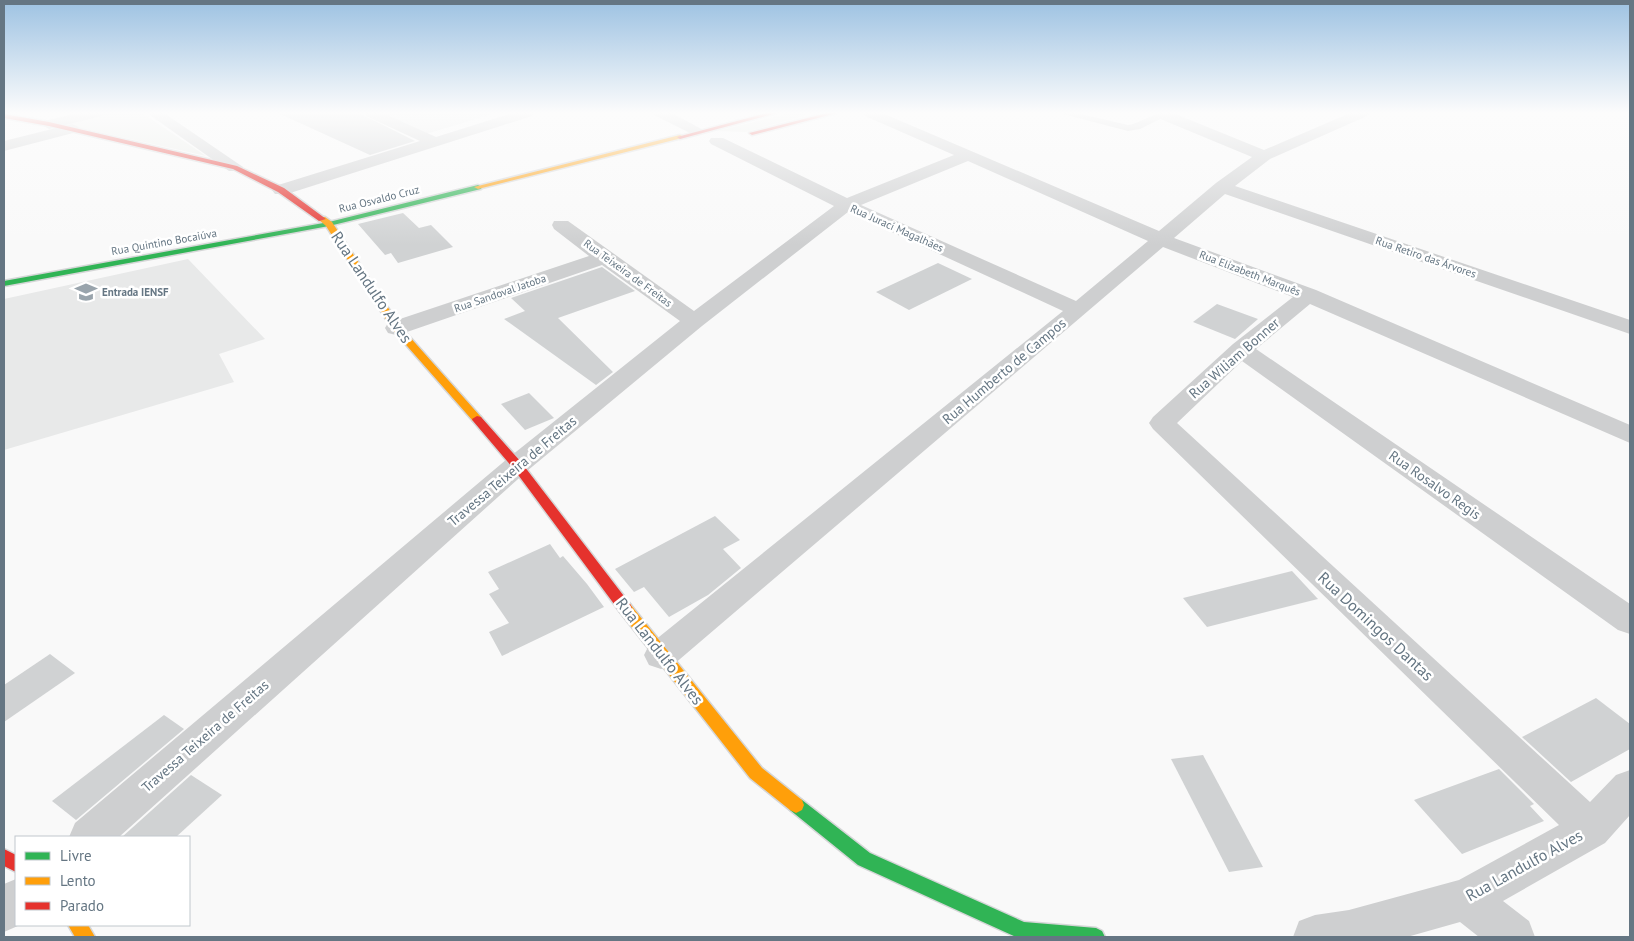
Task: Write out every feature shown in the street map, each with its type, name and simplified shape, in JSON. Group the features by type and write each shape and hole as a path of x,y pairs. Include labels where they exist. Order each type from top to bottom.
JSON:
{"street":[{"path":"189,157 235,168"},
{"path":"219,157 235,168 281,190 329,224"},
{"path":"281,190 387,157"},
{"name":"Rua Osvaldo Cruz","path":"329,224 618,157"},
{"name":"Rua Juraci Magalhães","path":"755,157 846,205 1078,310"},
{"name":"Travessa Teixeira de Freitas","path":"90,836 517,465 694,321 846,205 965,157"},
{"name":"Rua Elizabeth Marquês","path":"969,157 1160,239 1308,295 1630,434"},
{"name":"Rua Humberto de Campos","path":"661,655 1078,310 1160,239 1263,157"},
{"name":"Rua Retiro das Árvores","path":"1222,188 1630,327"},
{"name":"Rua Quintino Bocaiúva","path":"4,284 329,224"},
{"name":"Rua Landulfo Alves","path":"329,224 396,328 517,465 661,655 756,773 864,860 1023,934 1096,937"},
{"name":"Rua Teixeira de Freitas","path":"562,225 604,258 694,321"},
{"name":"Rua Sandoval Jatoba","path":"396,328 604,258"},
{"name":"Rua Wiliam Bonner","path":"1162,423 1241,349 1308,295"},
{"name":"Rua Rosalvo Regis","path":"1241,349 1630,621"},
{"name":"Rua Domingos Dantas","path":"1162,423 1591,829"},
{"name":"Rua Landulfo Alves","path":"1315,937 1349,932 1466,899 1591,829 1630,788"},
{"path":"4,857 15,863"},
{"path":"1466,899 1513,937"},
{"path":"4,910 15,901"},
{"path":"77,926 86,937"}],"shaded area":[{"path":"188,259 265,339 219,354 234,382 4,450 4,299"}],"building":[{"path":"383,195 390,202 347,212 341,206"},
{"path":"403,213 419,228 431,225 453,247 398,263 391,253 385,255 358,224"},
{"path":"938,263 972,279 909,310 876,292"},
{"path":"602,267 635,291 558,318 613,372 596,385 504,319 525,311 511,298"},
{"path":"1217,304 1258,319 1235,339 1193,322"},
{"path":"529,393 554,418 525,430 501,404"},
{"path":"715,516 740,540 723,549 741,568 708,595 669,617 644,587 634,592 615,569"},
{"path":"550,544 560,558 563,556 587,584 604,607 502,656 489,632 509,623 489,594 499,589 488,572"},
{"path":"1292,571 1318,599 1207,627 1183,598"},
{"path":"50,654 75,673 4,722 4,685"},
{"path":"1596,698 1630,724 1630,749 1571,782 1522,737"},
{"path":"164,715 184,729 76,820 52,801"},
{"path":"1203,755 1263,867 1229,872 1171,759"},
{"path":"1499,769 1534,804 1530,806 1544,821 1462,854 1414,800"},
{"path":"191,775 222,795 177,836 123,836"}],"traffic: fast":[{"path":"4,284 329,224 478,187"},
{"path":"796,805 864,859 1023,931 1096,937"}],"traffic: slow":[{"path":"478,187 600,157"},
{"path":"322,219 329,224 396,328 477,419"},
{"path":"625,608 756,773 796,805"},
{"path":"78,926 86,937"}],"traffic: jam":[{"path":"191,157 235,167 281,190 322,219"},
{"path":"477,419 517,465 625,608"},
{"path":"4,857 15,863"}],"place":[{"name":"Entrada IENSF","path":"86,292"}]}
